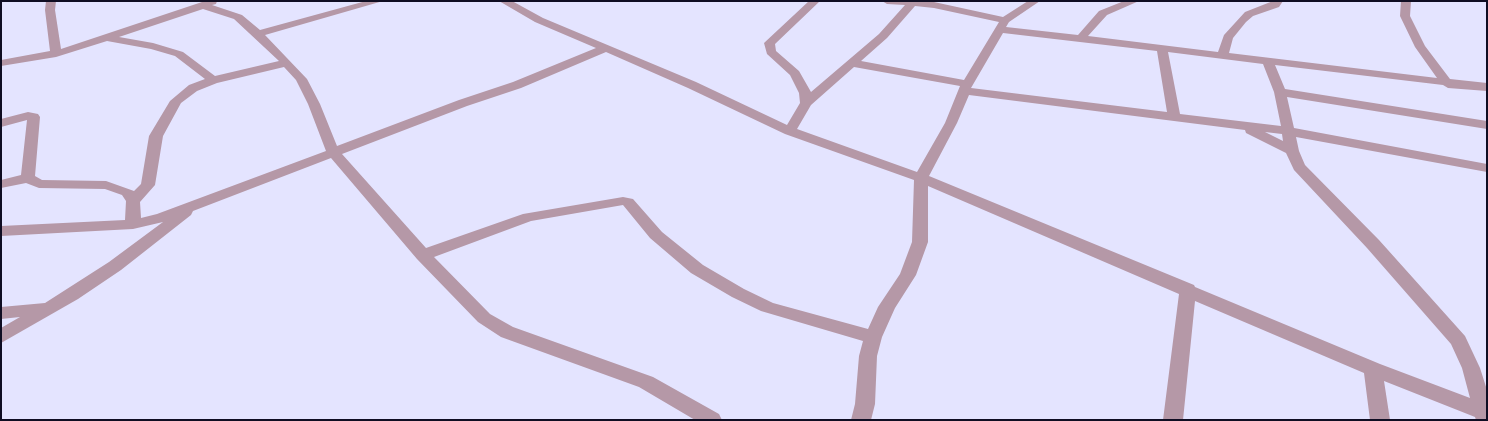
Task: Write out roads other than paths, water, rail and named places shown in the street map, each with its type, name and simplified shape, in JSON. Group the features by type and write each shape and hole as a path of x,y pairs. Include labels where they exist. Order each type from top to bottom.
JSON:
{"street":[{"path":"51,1 50,10 56,54"},
{"path":"1,62 56,54 110,38 217,1"},
{"path":"258,34 378,1"},
{"path":"504,1 539,20 692,85 790,131 921,178 1373,370 1485,414"},
{"path":"806,103 805,93 795,73 772,52 769,43 816,1"},
{"path":"887,1 913,2 944,7 1002,25 1082,40 1448,84 1487,87"},
{"path":"862,420 865,404 867,364 872,337 887,307 908,276 920,242 921,178 951,123 966,87 1002,25 1034,1"},
{"path":"1082,40 1085,32 1103,13 1134,1"},
{"path":"1222,56 1228,37 1242,20 1249,14 1274,5 1278,1"},
{"path":"1406,1 1404,16 1420,47 1448,84"},
{"path":"790,131 806,103 883,36 913,2"},
{"path":"204,6 238,17 287,62 300,79 314,104 333,152 422,255 484,318 506,332 646,382 712,420"},
{"path":"110,38 152,46 180,54 213,80"},
{"path":"1,231 133,224 161,218 516,85 604,49"},
{"path":"1162,50 1174,116"},
{"path":"133,200 148,185 154,141 171,107 193,88 213,80 287,62"},
{"path":"1268,62 1280,92 1292,152 1299,167 1435,312 1459,342 1471,368 1485,414"},
{"path":"851,63 966,87 1287,131 1487,168"},
{"path":"1280,92 1487,125"},
{"path":"1,123 28,116 34,117 28,178"},
{"path":"1243,125 1292,152"},
{"path":"28,178 38,184 106,185 128,192 133,200 133,224"},
{"path":"1,184 28,178"},
{"path":"422,255 528,217 623,201 628,202 656,235 697,269 738,293 767,307 872,337"},
{"path":"1,337 115,266 162,232 196,204"},
{"path":"1173,420 1188,290"},
{"path":"1,313 48,309"},
{"path":"1373,370 1380,420"}]}
